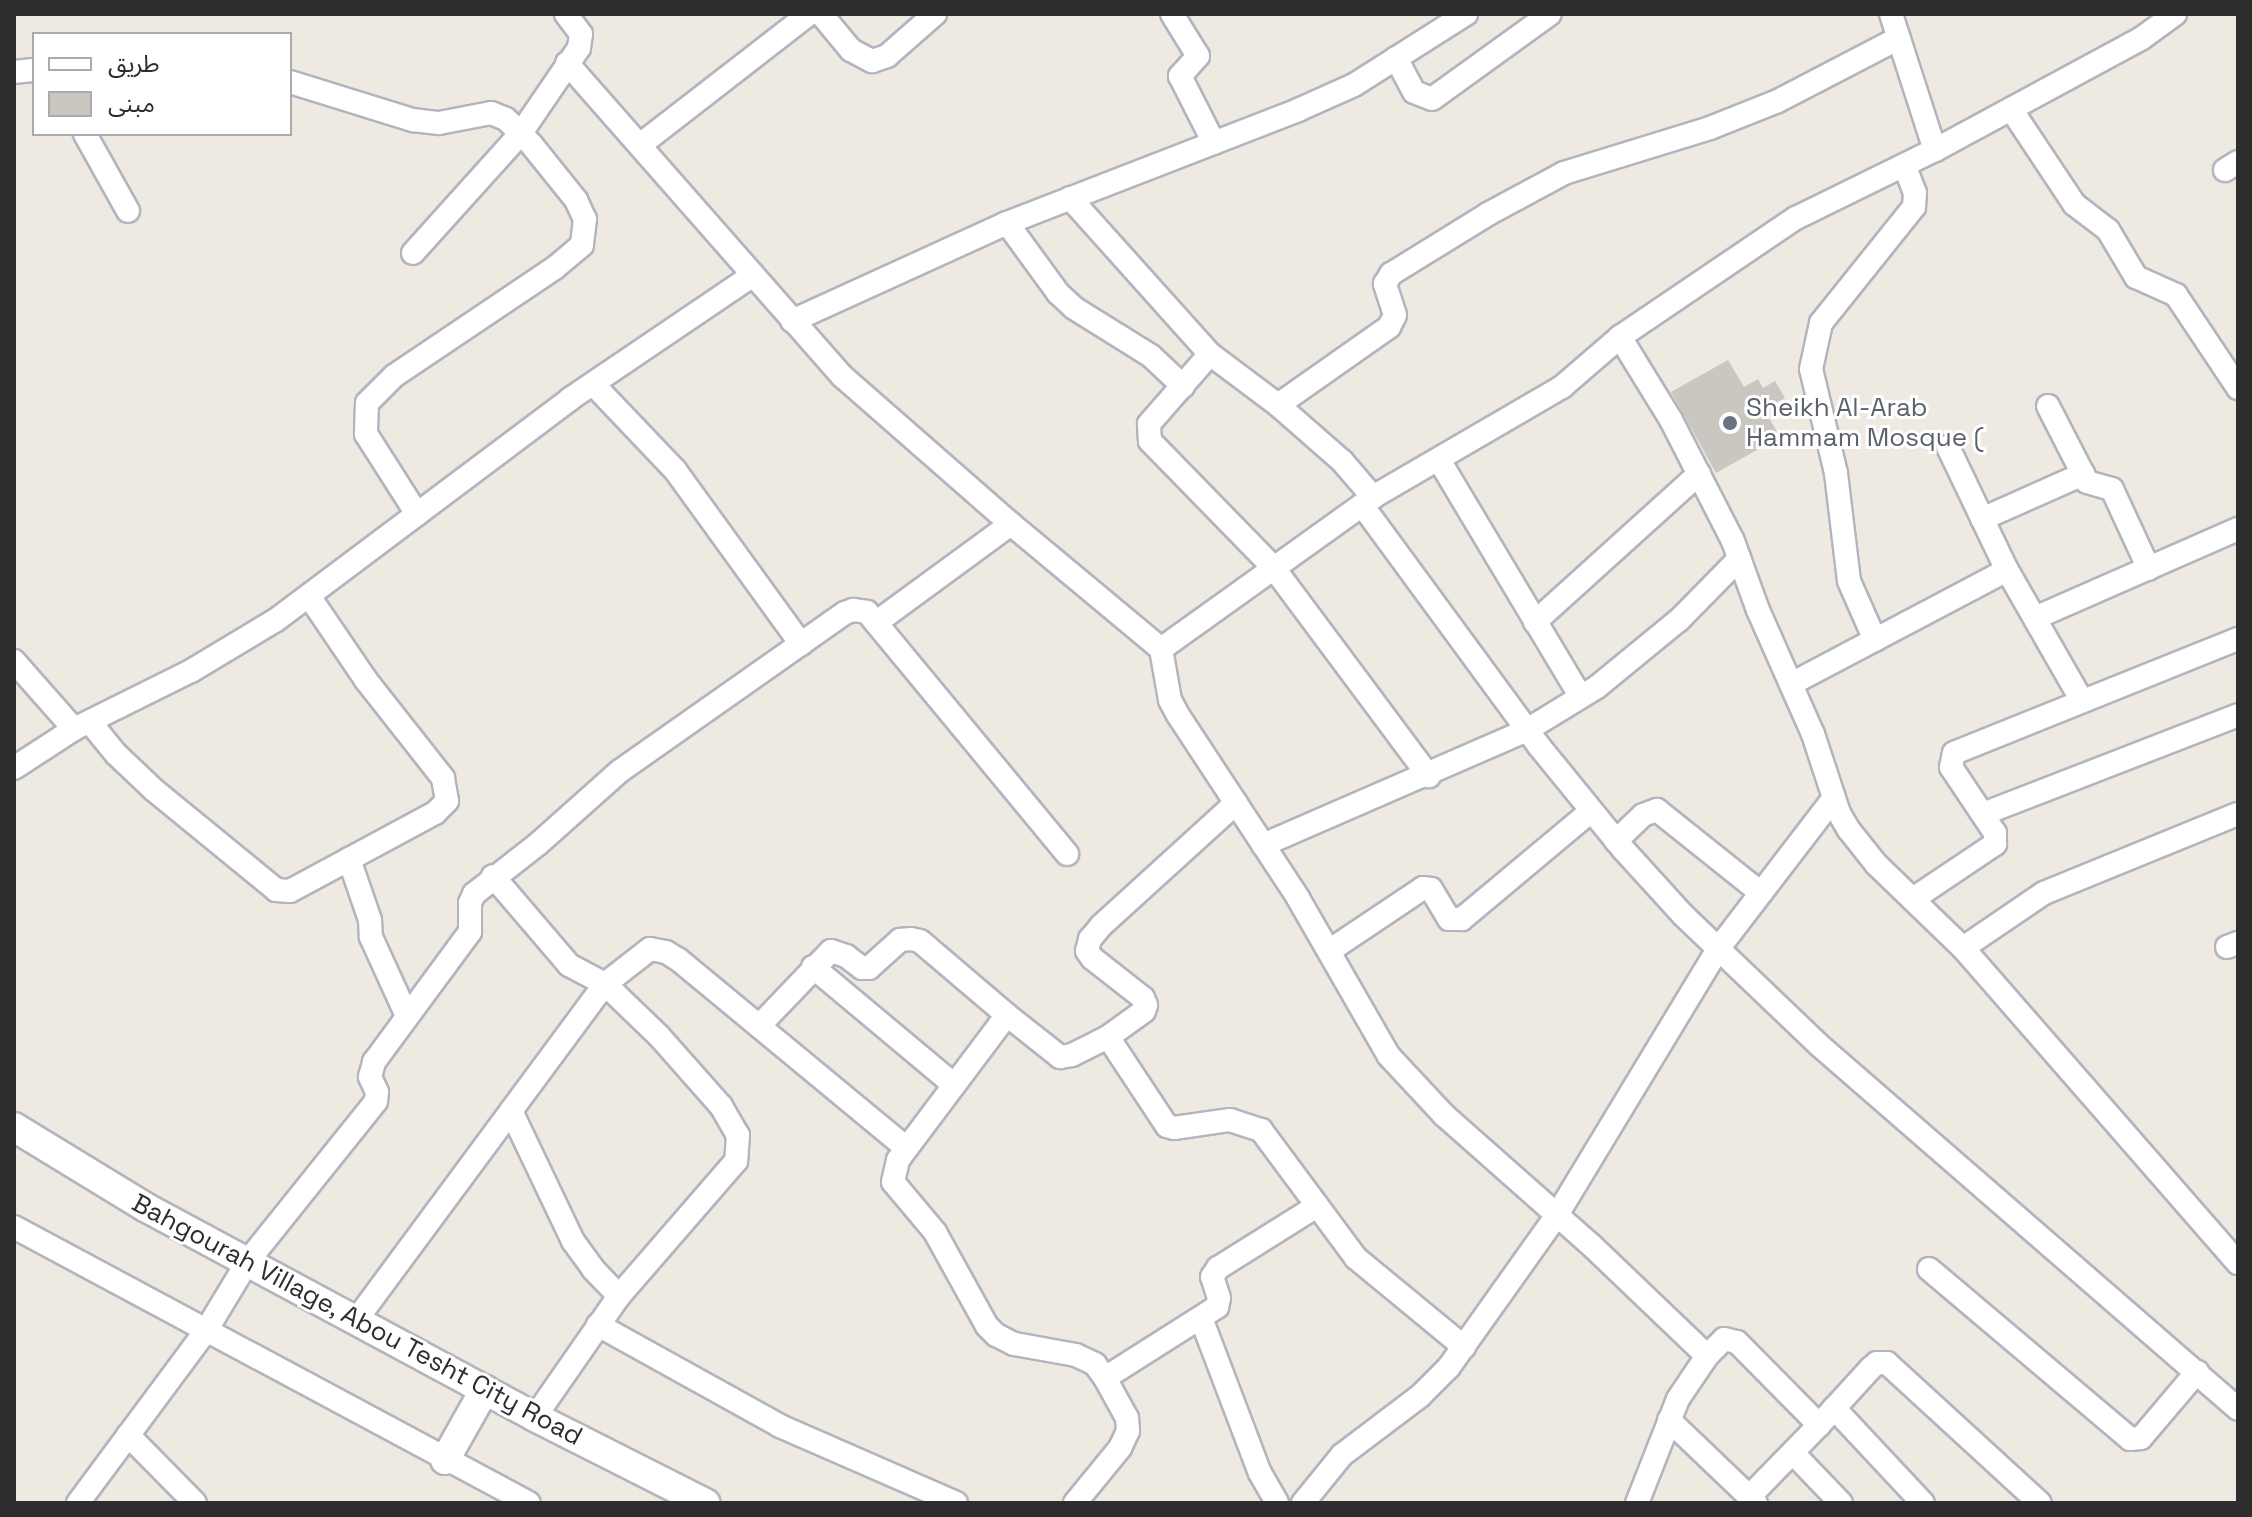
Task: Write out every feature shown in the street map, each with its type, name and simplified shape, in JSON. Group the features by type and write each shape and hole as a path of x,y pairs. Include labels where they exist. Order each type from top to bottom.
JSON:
{"street":[{"path":"413,253 521,133 579,48 579,29 566,14"},
{"path":"640,145 809,14"},
{"path":"821,14 851,50 872,61 887,56 935,14"},
{"path":"1172,14 1198,56 1180,76 1214,143"},
{"path":"792,321 1007,223 1340,91 1466,14"},
{"path":"1396,58 1414,92 1432,99 1550,14"},
{"path":"1891,14 1935,150"},
{"path":"1161,649 1368,501 1562,387 1620,337 1796,218 1935,150 2142,38 2175,14"},
{"path":"1278,405 1389,327 1395,315 1385,284 1391,274 1488,214 1564,173 1710,128 1778,101 1899,38"},
{"path":"567,63 842,376 1011,524 1161,649 1170,700 1329,951 1389,1056 1444,1115 1557,1215 1707,1356"},
{"path":"292,83 413,120 439,123 491,113 506,119 576,200 585,219 582,245 556,267 394,376 367,403 366,434 417,514"},
{"path":"2011,109 2074,204 2108,230 2136,277 2143,283 2176,295 2238,388"},
{"path":"86,136 128,211"},
{"path":"1875,640 1849,581 1836,473 1811,369 1815,338 1821,323 1914,207 1915,193 1904,165"},
{"path":"1070,198 1210,354 1278,405 1342,461 1527,730 1616,841 1718,949 1819,1045 2238,1409"},
{"path":"1007,223 1058,293 1074,308 1151,356 1183,386"},
{"path":"14,768 82,726 239,644 309,596 593,384 753,275"},
{"path":"1620,337 1699,474 1739,559 1813,734 1834,798 1849,830 1876,864 1963,948 2238,1263"},
{"path":"1210,354 1149,424 1150,441 1273,567 1429,776"},
{"path":"593,384 675,470 801,644"},
{"path":"2048,406 2091,486 2104,484 2112,489 2149,569"},
{"path":"1948,447 2007,570 2082,701"},
{"path":"1439,460 1581,697"},
{"path":"1535,622 1699,474"},
{"path":"1982,519 2083,474"},
{"path":"877,622 1011,524"},
{"path":"2035,618 2238,529"},
{"path":"1263,845 1429,776 1527,730 1581,697 1679,620 1739,559"},
{"path":"1791,684 2007,570"},
{"path":"14,661 154,790 276,890 290,891 443,807 447,801 443,778 366,680 309,596"},
{"path":"78,1503 207,1329 248,1261 376,1101 377,1092 370,1077 374,1062 470,932 470,903 474,894 493,876 538,844 620,771 801,644 853,610 867,612 1067,854"},
{"path":"1913,899 1995,844 1995,833 1951,767 1954,753 2238,639"},
{"path":"1983,814 2238,715"},
{"path":"1303,1503 1342,1455 1420,1396 1464,1347 1557,1215 1718,949 1834,798"},
{"path":"759,1026 831,951 846,956 862,968 869,968 900,940 920,941 1060,1057 1072,1055 1108,1037 1144,1011 1146,1005 1143,998 1092,958 1087,945 1101,926 1236,803"},
{"path":"1616,841 1643,815 1657,810 1761,893"},
{"path":"1329,951 1423,888 1431,889 1449,919 1462,919 1591,811"},
{"path":"1963,948 2044,893 2238,814"},
{"path":"349,859 370,920 371,937 407,1016"},
{"path":"493,876 569,965 605,984 659,1036 721,1106 738,1135 736,1161 619,1296 535,1417"},
{"path":"357,1319 605,984 643,953 656,948 679,960 906,1148"},
{"path":"813,967 954,1085"},
{"path":"1007,1015 906,1148 893,1174 894,1188 935,1232 987,1326 1014,1344 1089,1360 1105,1378 1127,1418 1128,1431 1120,1448 1075,1503"},
{"path":"1108,1037 1167,1126 1174,1128 1230,1120 1261,1130 1356,1258 1464,1347"},
{"path":"511,1111 573,1241 593,1269 619,1296"},
{"name":"Bahgourah Village, Abou Tesht City Road","path":"14,1127 145,1207 535,1417 705,1503"},
{"path":"1105,1378 1217,1307 1219,1298 1212,1277 1218,1268 1317,1206"},
{"path":"14,1227 529,1503"},
{"path":"1929,1269 2130,1439 2141,1438 2197,1372"},
{"path":"1201,1318 1260,1473 1277,1503"},
{"path":"598,1325 780,1426 956,1503"},
{"path":"1637,1503 1678,1399 1707,1356 1724,1339 1737,1342 1923,1503"},
{"path":"1669,1420 1753,1500 1877,1363 1894,1366 2040,1503"},
{"path":"445,1460 485,1389"},
{"path":"128,1435 195,1503"},
{"path":"1793,1453 1841,1503"}],"building":[{"name":"Sheikh Al-Arab Hammam Mosque (","path":"1728,360 1744,387 1758,379 1763,388 1775,381 1785,398 1764,409 1780,437 1716,473 1671,392"}],"place":[{"name":"Sheikh Al-Arab Hammam Mosque (","path":"1730,423"}]}
